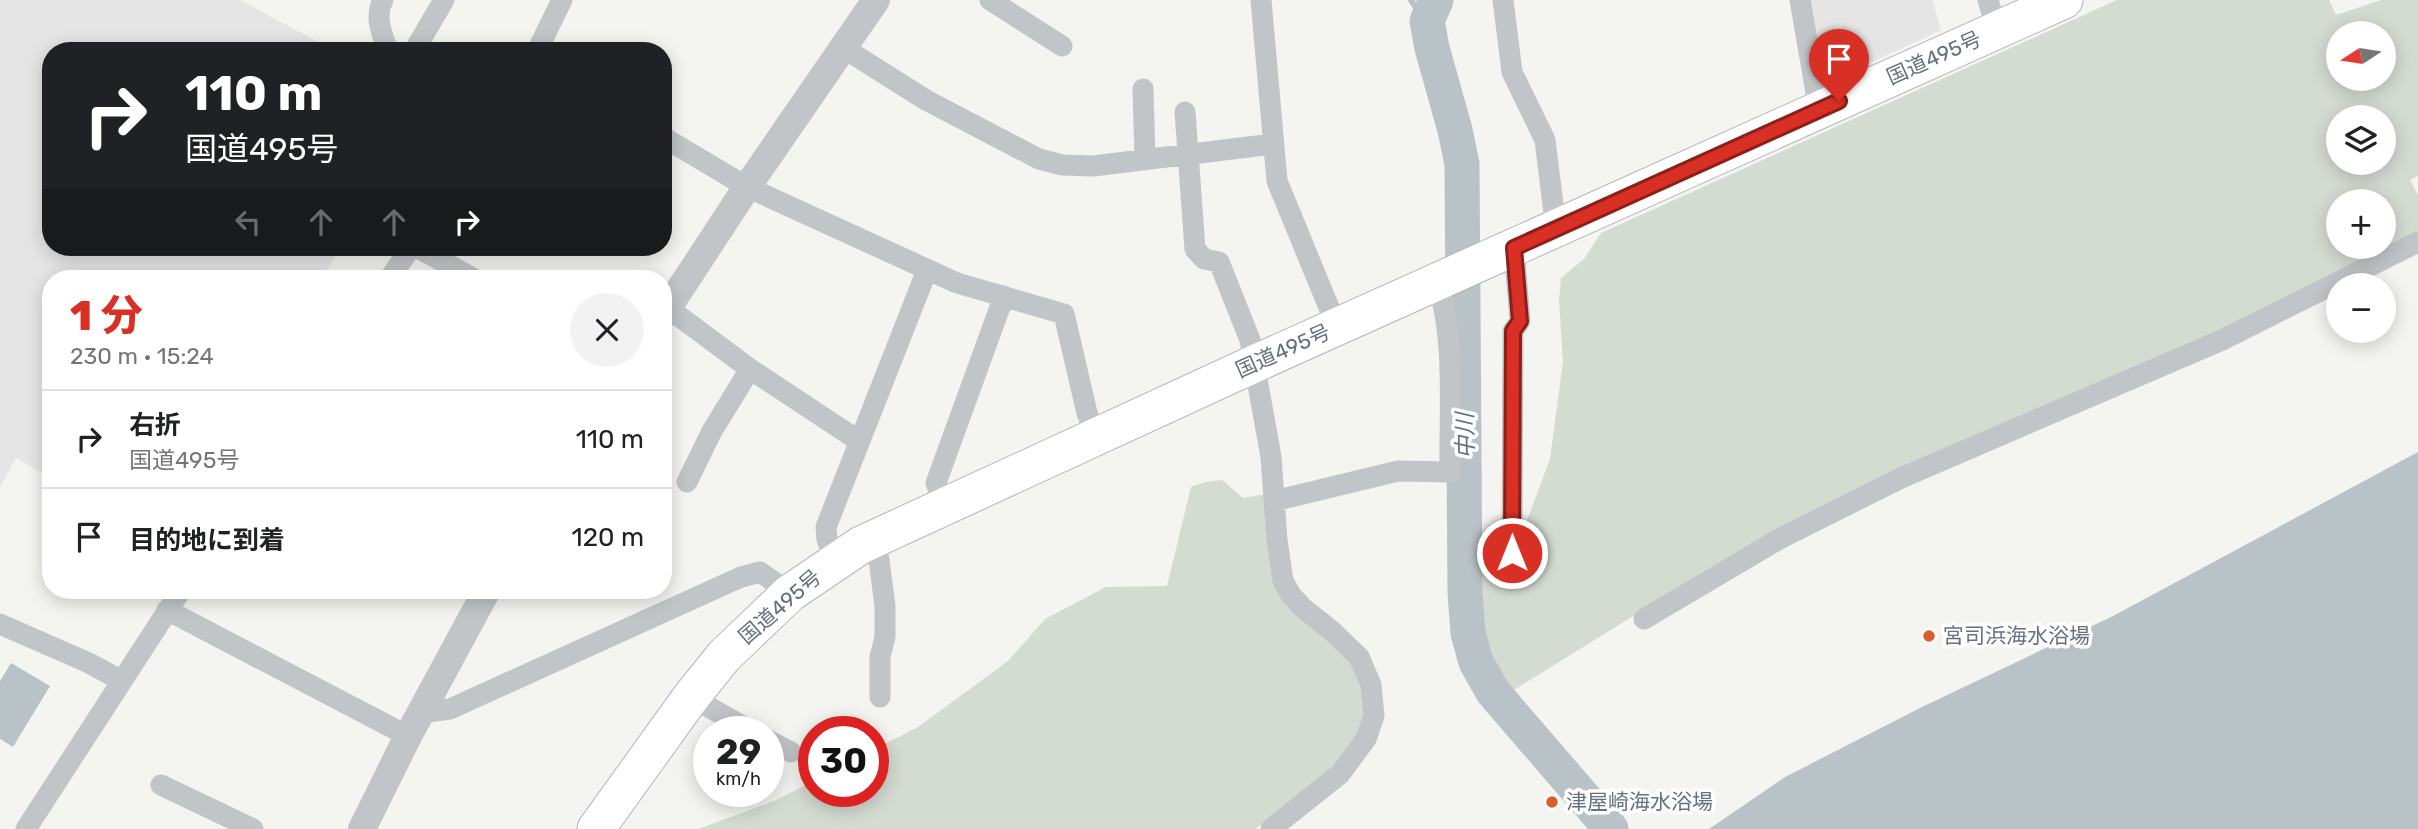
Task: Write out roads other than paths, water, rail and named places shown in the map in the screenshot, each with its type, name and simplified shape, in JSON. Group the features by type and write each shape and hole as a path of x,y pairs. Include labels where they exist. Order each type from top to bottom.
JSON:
{"highway":[{"name":"国道495号","path":"596,829 691,697 724,656 790,593 834,561 876,537 1819,110 1992,15 2064,0"}],"street":[{"path":"383,0 379,7 379,22 385,42"},
{"path":"419,42 443,0"},
{"path":"541,42 562,0"},
{"path":"672,303 747,187 876,0"},
{"path":"990,0 1062,46"},
{"path":"1261,0 1277,181 1337,327"},
{"path":"1503,0 1512,72 1545,140 1556,229"},
{"path":"1800,0 1819,110"},
{"path":"842,47 926,100 1039,159 1062,165 1093,166 1273,144"},
{"path":"1143,89 1145,160"},
{"path":"1185,113 1195,249 1204,259 1219,262 1250,340 1271,457 1283,581 1303,608 1359,657 1371,685 1374,716 1366,739 1340,774 1271,829"},
{"path":"672,142 747,187 927,270 957,283 1064,314 1087,413 1097,437"},
{"path":"1644,619 1782,538 1901,478 2222,341 2418,242"},
{"path":"1512,553 1513,331 1520,321 1514,248"},
{"path":"430,256 458,270"},
{"path":"834,561 826,527 927,270"},
{"path":"1275,501 1398,471 1450,472 1448,331 1445,306 1457,273"},
{"path":"944,505 936,483 1004,296"},
{"path":"672,316 859,441"},
{"path":"687,482 712,432 750,369"},
{"path":"876,537 885,637 880,657 880,697"},
{"path":"167,610 414,724 741,577 760,572 790,593"},
{"path":"26,829 175,599"},
{"path":"362,829 414,724 482,599"},
{"path":"0,624 89,663 122,681"},
{"path":"691,697 725,716"},
{"path":"784,748 791,752"},
{"path":"161,785 253,829"}],"waterway":[{"path":"1411,0 1427,21"},
{"name":"中川","path":"1436,0 1427,21 1462,164 1465,593 1468,633 1476,662 1493,692 1611,829"}],"place":[{"name":"宮司浜海水浴場","path":"1929,636"},
{"name":"津屋崎海水浴場","path":"1552,802"}]}
